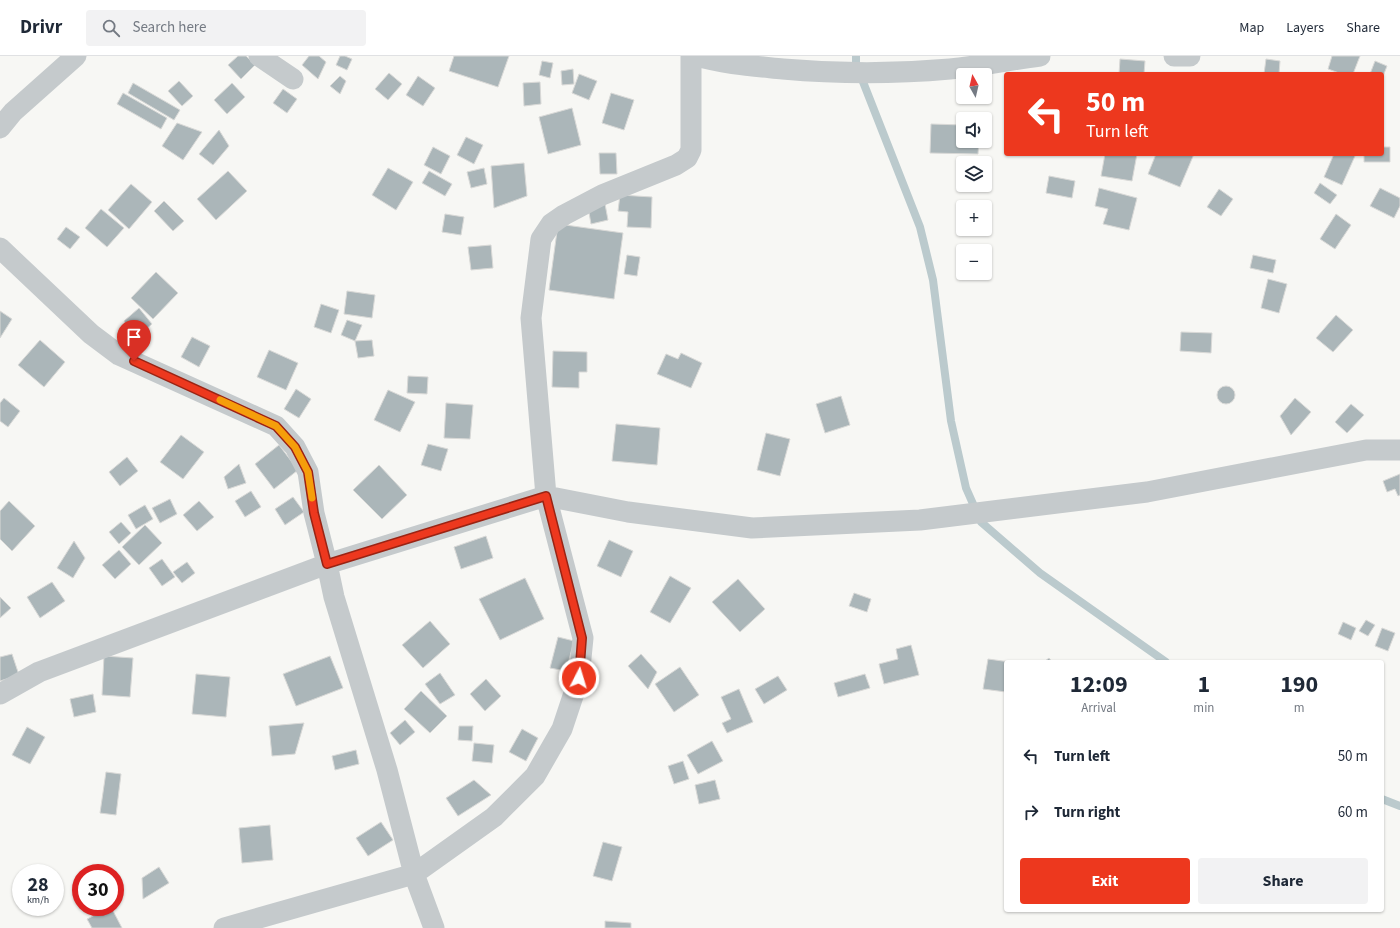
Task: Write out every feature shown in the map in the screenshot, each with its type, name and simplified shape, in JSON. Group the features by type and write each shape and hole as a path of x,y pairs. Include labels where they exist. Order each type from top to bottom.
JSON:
{"street":[{"path":"0,128 13,112 76,56"},
{"path":"259,56 293,80"},
{"path":"224,928 414,874 499,812 535,776 562,729 579,678 582,638 546,496 531,318 541,239 551,224 564,215 602,194 676,165 687,158 691,150 691,56"},
{"path":"696,56 710,60 755,66 819,72 887,65 951,69 1040,56"},
{"path":"1174,56 1190,56"},
{"path":"0,248 91,334 119,355 276,426 295,447 308,472 314,513 334,597 387,770 414,874 434,928"},
{"path":"0,694 39,672 327,564 546,496 628,512 752,528 920,520 1147,492 1366,450 1400,450"}],"building":[{"path":"238,56 246,56 255,65 241,79 228,65"},
{"path":"309,56 319,56 326,62 318,79 302,65"},
{"path":"340,56 345,56 352,59 347,70 336,65"},
{"path":"454,56 509,56 498,87 449,71"},
{"path":"1332,56 1360,56 1354,72 1336,72 1328,69"},
{"path":"1120,59 1145,61 1144,72 1119,72"},
{"path":"1266,59 1280,61 1279,72 1264,72"},
{"path":"542,61 553,63 550,78 539,75"},
{"path":"1375,61 1387,66 1384,74 1384,72 1371,72"},
{"path":"573,69 574,84 562,85 561,71"},
{"path":"389,73 402,84 388,100 375,89"},
{"path":"579,74 597,81 589,100 572,93"},
{"path":"340,76 346,81 340,94 330,86"},
{"path":"418,76 435,88 423,106 406,95"},
{"path":"179,81 193,96 182,106 168,91"},
{"path":"540,82 541,104 524,106 523,83"},
{"path":"133,83 180,110 174,120 128,93"},
{"path":"232,83 245,97 227,114 214,100"},
{"path":"283,89 297,99 287,113 273,103"},
{"path":"123,93 167,118 161,129 117,104"},
{"path":"611,93 634,100 624,130 602,123"},
{"path":"572,108 581,145 548,154 539,117"},
{"path":"177,123 202,132 183,160 162,146"},
{"path":"931,124 956,125 956,148 978,148 978,154 930,153"},
{"path":"219,130 229,146 213,165 199,154"},
{"path":"466,137 483,145 474,164 457,155"},
{"path":"433,147 450,156 441,174 424,165"},
{"path":"1384,147 1390,147 1390,162 1364,162 1364,156 1384,156"},
{"path":"599,153 616,153 617,174 600,174"},
{"path":"1105,156 1137,156 1132,181 1101,176"},
{"path":"1155,156 1193,156 1180,187 1148,174"},
{"path":"1333,156 1355,156 1342,185 1324,177"},
{"path":"524,163 527,196 494,208 491,166"},
{"path":"388,168 413,182 396,210 372,195"},
{"path":"484,168 487,184 471,188 467,172"},
{"path":"228,171 247,191 216,220 197,199"},
{"path":"429,171 452,184 445,196 422,183"},
{"path":"1049,176 1075,181 1072,198 1046,193"},
{"path":"1320,183 1337,195 1330,204 1314,193"},
{"path":"131,184 152,202 129,229 108,210"},
{"path":"1099,188 1137,198 1129,230 1103,224 1108,209 1095,206"},
{"path":"1380,188 1400,198 1400,206 1394,218 1370,206"},
{"path":"1219,189 1233,199 1221,216 1207,207"},
{"path":"620,195 652,197 651,228 627,227 628,212 618,211"},
{"path":"164,201 184,221 173,231 154,211"},
{"path":"605,204 608,220 591,224 588,207"},
{"path":"101,209 124,228 107,247 85,228"},
{"path":"445,214 464,217 461,235 442,232"},
{"path":"1336,214 1351,225 1335,249 1320,239"},
{"path":"558,224 623,233 614,299 549,290"},
{"path":"66,227 80,237 70,249 57,239"},
{"path":"491,245 493,268 471,270 468,247"},
{"path":"627,255 640,257 637,276 624,274"},
{"path":"1253,255 1276,260 1273,273 1250,268"},
{"path":"156,272 178,293 153,319 131,298"},
{"path":"1268,279 1287,284 1279,313 1261,308"},
{"path":"347,291 375,295 372,318 344,314"},
{"path":"321,304 339,310 331,333 314,327"},
{"path":"139,308 152,324 137,337 124,321"},
{"path":"0,311 12,319 0,338"},
{"path":"1336,315 1353,330 1333,352 1316,338"},
{"path":"347,320 362,325 355,341 341,335"},
{"path":"1181,332 1212,333 1211,353 1180,351"},
{"path":"192,337 210,346 199,367 181,357"},
{"path":"40,340 65,362 44,387 18,365"},
{"path":"372,340 374,356 358,358 355,341"},
{"path":"269,350 298,363 286,390 257,377"},
{"path":"553,351 587,352 587,372 579,372 579,388 552,387"},
{"path":"681,353 702,363 691,388 657,374 666,354 678,359"},
{"path":"408,376 428,377 427,394 407,393"},
{"path":"1226,386 1232,389 1235,395 1232,401 1226,404 1220,401 1217,395 1220,389"},
{"path":"296,389 311,399 299,418 284,409"},
{"path":"388,390 415,402 400,432 374,420"},
{"path":"841,396 850,425 825,433 816,404"},
{"path":"4,398 20,411 8,427 0,421 0,403"},
{"path":"1295,398 1311,412 1291,435 1280,416"},
{"path":"446,403 473,405 470,439 444,438"},
{"path":"1351,404 1364,415 1347,433 1335,422"},
{"path":"616,424 660,428 657,465 612,461"},
{"path":"766,433 790,439 780,476 757,470"},
{"path":"181,435 204,452 183,479 160,462"},
{"path":"428,444 448,449 441,471 421,465"},
{"path":"279,445 298,470 274,489 255,464"},
{"path":"127,457 138,471 120,486 109,472"},
{"path":"239,464 246,483 228,489 224,477"},
{"path":"379,465 407,495 382,519 353,490"},
{"path":"1400,474 1400,495 1398,496 1395,489 1387,492 1383,481"},
{"path":"251,491 261,507 245,517 235,501"},
{"path":"293,497 304,512 285,525 275,509"},
{"path":"170,499 177,514 160,523 152,508"},
{"path":"9,501 35,526 12,551 0,539 0,511"},
{"path":"199,501 214,517 197,531 183,515"},
{"path":"145,505 153,519 136,529 128,515"},
{"path":"121,522 131,533 119,544 109,532"},
{"path":"145,525 162,543 139,565 122,547"},
{"path":"486,536 493,558 461,569 454,547"},
{"path":"609,540 633,551 621,577 597,566"},
{"path":"74,541 85,558 73,578 57,568"},
{"path":"119,550 131,564 115,579 102,565"},
{"path":"162,559 175,577 162,586 149,568"},
{"path":"187,562 195,573 182,583 173,572"},
{"path":"670,576 691,588 670,623 650,612"},
{"path":"525,578 544,619 500,640 479,599"},
{"path":"738,579 765,609 740,632 712,602"},
{"path":"52,582 65,601 40,618 27,597"},
{"path":"854,593 871,599 867,612 849,606"},
{"path":"0,597 11,608 0,618"},
{"path":"1366,620 1375,625 1368,636 1359,631"},
{"path":"430,621 450,644 423,668 402,645"},
{"path":"1343,622 1356,628 1351,640 1338,634"},
{"path":"1382,628 1395,633 1388,651 1375,646"},
{"path":"558,637 574,641 566,671 550,668"},
{"path":"911,645 919,675 884,684 879,664 898,659 896,649"},
{"path":"12,654 19,675 0,681 0,657"},
{"path":"641,654 657,672 648,689 628,666"},
{"path":"104,656 133,658 130,697 102,695"},
{"path":"330,656 343,688 296,706 283,674"},
{"path":"988,659 1004,661 1004,692 983,689"},
{"path":"680,667 699,695 674,712 655,684"},
{"path":"440,673 455,695 440,704 425,684"},
{"path":"196,674 230,677 226,717 192,714"},
{"path":"865,674 870,688 838,697 834,683"},
{"path":"778,676 787,690 764,704 755,689"},
{"path":"486,679 501,696 485,711 470,694"},
{"path":"739,689 753,722 727,733 722,723 731,719 721,697"},
{"path":"421,691 447,716 430,733 404,709"},
{"path":"93,694 96,712 74,717 70,699"},
{"path":"405,720 415,732 400,745 390,733"},
{"path":"304,723 295,754 272,756 269,726"},
{"path":"459,726 473,726 472,741 458,740"},
{"path":"27,727 45,737 30,764 12,755"},
{"path":"522,729 538,738 526,761 509,752"},
{"path":"712,741 723,761 698,774 687,755"},
{"path":"474,743 494,745 492,763 472,761"},
{"path":"356,750 359,764 335,770 332,756"},
{"path":"683,761 689,779 674,784 668,766"},
{"path":"106,772 121,774 116,815 100,813"},
{"path":"474,780 491,795 458,816 446,798"},
{"path":"715,780 720,799 699,804 695,785"},
{"path":"381,822 393,840 368,856 356,838"},
{"path":"270,825 273,860 242,863 239,828"},
{"path":"603,842 622,847 612,881 593,876"},
{"path":"159,867 169,883 143,899 142,878"},
{"path":"93,916 116,916 122,928 92,928 87,919"},
{"path":"605,921 631,923 631,928 605,928"}],"waterway":[{"path":"856,56 856,64 920,227 933,280 951,421 966,488 981,522 1040,573 1163,660"},
{"path":"1384,800 1400,806"}],"slow traffic":[{"path":"220,400 276,426 295,447 308,472 312,498"}],"route":[{"path":"134,361 276,426 295,447 308,472 314,513 327,564 546,496 582,638 579,678"}]}
